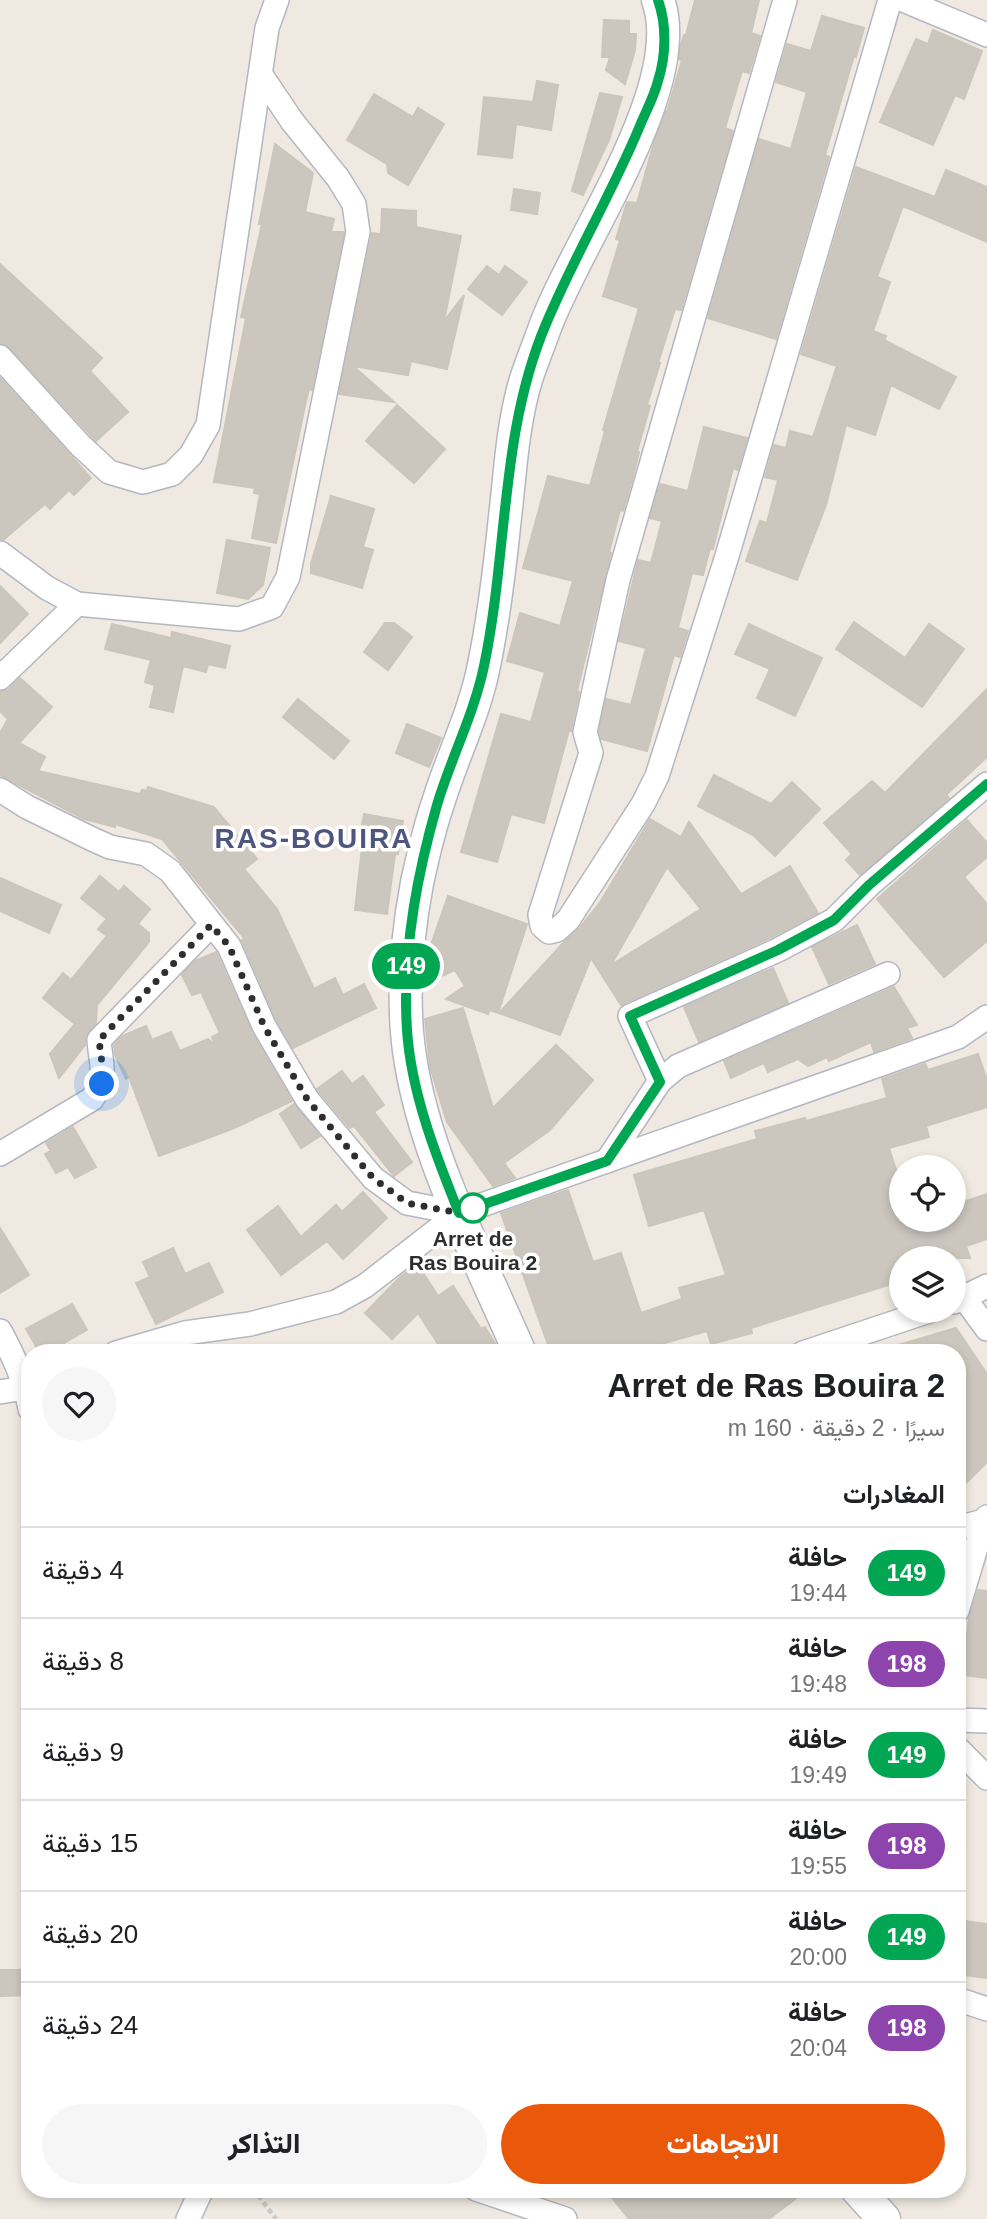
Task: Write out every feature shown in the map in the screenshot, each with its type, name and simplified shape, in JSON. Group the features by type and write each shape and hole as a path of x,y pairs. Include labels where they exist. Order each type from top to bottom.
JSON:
{"street":[{"path":"0,357 80,445 109,472 143,482 172,474 191,455 208,425 267,28 277,0"},
{"path":"516,1344 433,1147 407,1033 406,957 417,883 438,803 468,721 484,667 505,520 512,443 523,389 546,324 625,161 659,81 665,40 658,0"},
{"path":"785,0 618,580 585,732 591,753 540,915 542,926 549,932 568,920 643,804 657,776 727,556 890,0"},
{"path":"903,0 987,34"},
{"path":"0,553 47,589 78,604 239,618 272,607 288,578 358,232 354,204 338,178 292,121 261,75"},
{"path":"0,678 78,604"},
{"path":"660,1082 630,1016 778,950 834,920 869,885 987,784"},
{"path":"0,790 27,807 110,847 146,854 170,871 229,946 264,1026 307,1099 373,1178 407,1203 459,1213"},
{"path":"0,1154 92,1099 102,1084 99,1040 211,925"},
{"path":"607,1161 660,1082 678,1066 888,974"},
{"path":"147,1344 185,1333 250,1324 336,1302 365,1286 459,1213 958,1037 987,1017"},
{"path":"966,1297 987,1286"},
{"path":"966,1308 987,1329"},
{"path":"830,1344 893,1323"},
{"path":"0,1331 21,1375"},
{"path":"0,1392 21,1394"},
{"path":"966,1525 985,1519"},
{"path":"966,1581 985,1519"},
{"path":"966,1720 987,1721"},
{"path":"966,1757 987,1778"},
{"path":"966,2002 987,2009"},
{"path":"188,2219 198,2198"},
{"path":"503,2198 565,2219"},
{"path":"865,2198 884,2219"}],"path":[{"path":"261,2198 276,2219"}],"building":[{"path":"695,0 759,0 751,33 760,36 749,73 742,71 725,128 733,131 681,310 675,309 658,363 633,477 623,511 620,510 609,552 611,553 577,691 579,692 571,731 569,730 544,823 511,814 497,862 461,852 501,714 531,722 545,672 507,661 520,613 560,626 573,581 523,568 548,476 590,486 605,431 603,430 639,308 603,296 620,240 616,239 627,202 637,203 655,139 667,112 682,60 678,59 680,47"},
{"path":"822,16 864,28 825,155 829,157 776,339 708,318 759,139 791,149 807,92 776,82 787,44 811,51"},
{"path":"604,20 629,21 629,34 636,34 635,50 625,84 606,70 610,57 602,57"},
{"path":"933,30 982,51 964,99 955,95 933,145 880,122 916,39 928,44"},
{"path":"537,81 558,85 551,130 516,124 512,158 478,154 484,97 533,102"},
{"path":"600,93 622,97 609,140 583,195 572,191"},
{"path":"374,94 413,117 418,108 444,124 408,185 388,173 387,164 347,140"},
{"path":"275,144 313,173 305,212 334,219 331,232 344,232 312,390 309,389 306,401 276,543 252,538 260,494 254,493 255,488 214,482 246,318 241,317 262,224 259,224"},
{"path":"856,167 935,197 946,170 987,187 987,242 903,206 877,277 890,282 873,331 886,336 884,340 956,377 939,409 891,385 875,435 846,425 826,505 797,580 746,561 760,521 767,523 778,480 765,477 774,445 786,448 790,431 813,437 837,366 801,354"},
{"path":"514,189 540,193 537,214 511,210"},
{"path":"382,209 416,211 416,227 461,236 444,321 464,295 447,369 411,361 408,375 353,366 394,402 339,394 372,233 381,234"},
{"path":"0,264 102,358 90,371 128,412 96,441 10,348 0,343"},
{"path":"487,266 499,275 505,266 527,282 502,315 468,289"},
{"path":"0,378 91,478 74,495 69,490 50,509 45,504 3,540 0,539"},
{"path":"397,405 445,449 414,483 366,441"},
{"path":"704,427 747,438 738,470 733,468 713,549 710,548 703,575 692,573 678,628 688,631 680,657 674,655 647,751 601,739 599,732 606,699 631,705 646,648 619,641 638,560 651,563 662,521 650,518 660,484 688,491"},
{"path":"331,496 374,509 363,547 373,550 362,588 311,573 311,564"},
{"path":"227,540 270,548 263,585 248,599 217,593"},
{"path":"0,586 28,614 0,643"},
{"path":"854,622 905,658 929,624 964,649 922,707 836,649"},
{"path":"385,623 394,623 412,637 388,670 364,652"},
{"path":"112,624 171,638 172,632 230,646 225,668 208,664 206,672 183,666 173,712 150,707 155,685 145,682 151,660 105,649"},
{"path":"749,624 822,658 795,716 757,698 770,669 735,654"},
{"path":"20,678 52,707 19,743 45,757 38,771 140,794 142,790 147,791 148,787 214,807 257,859 244,869 277,909 314,989 335,978 343,995 364,984 376,1008 293,1048 276,1020 242,940 245,939 162,839 115,824 115,827 84,819 0,775 0,733 8,719 0,711 0,692 9,689"},
{"path":"987,689 987,757 946,795 949,798 860,875 846,860 852,854 824,823 872,781 885,793"},
{"path":"298,699 349,741 334,759 283,717"},
{"path":"407,724 441,738 429,767 396,753"},
{"path":"714,775 771,804 792,782 820,809 775,856 753,835 698,806"},
{"path":"364,814 403,821 398,854 395,854 387,914 355,910 362,848 358,847"},
{"path":"650,819 681,837 689,822 741,894 790,866 818,913 772,937 621,1005 591,958 560,1035 499,1013 578,930 599,904","holes":["667,867 701,909 611,965"]},
{"path":"967,820 987,843 987,857 964,877 987,904 987,941 944,977 877,899"},
{"path":"100,876 119,892 124,886 150,909 138,924 149,933 149,942 97,1005 96,1023 86,1035 85,1045 59,1078 50,1054 75,1024 43,998 63,973 71,980 107,936 98,929 107,919 81,898"},
{"path":"0,878 61,905 49,933 0,911"},
{"path":"448,896 527,924 498,1013 490,1010 488,1014 446,999 465,986 455,970 424,984 425,962"},
{"path":"857,925 875,964 829,984 812,947"},
{"path":"216,952 252,1033 292,1101 232,1129 159,1156 129,1077 126,1079 115,1055 114,1045 122,1036 146,1026 152,1040 171,1032 180,1051 208,1039 216,1046 212,1037 220,1033 201,992 192,995 182,975 195,961"},
{"path":"773,968 788,1003 699,1042 684,1007"},
{"path":"894,987 917,1025 907,1028 912,1038 874,1052 871,1042 829,1061 827,1057 808,1066 798,1059 768,1072 764,1063 731,1078 724,1061"},
{"path":"463,1008 493,1108 556,1045 593,1080 550,1130 504,1163 515,1178 493,1186 447,1122 430,1067 425,1019"},
{"path":"978,1054 987,1080 987,1107 926,1126 929,1137 889,1148 891,1155 889,1155 889,1232 966,1232 966,1201 987,1194 987,1239 966,1246 889,1246 889,1285 751,1328 752,1333 711,1344 707,1331 661,1344 548,1344 501,1213 568,1190 593,1262 621,1253 641,1313 682,1299 679,1288 726,1275 704,1210 649,1226 634,1175 757,1139 755,1131 805,1118 806,1121 887,1098 882,1079 925,1064 928,1070"},
{"path":"342,1071 352,1084 363,1076 384,1105 374,1112 412,1162 394,1176 354,1126 350,1128 317,1089"},
{"path":"294,1104 320,1136 301,1148 280,1114"},
{"path":"73,1127 96,1167 75,1178 68,1167 56,1173 45,1154 51,1151 46,1143"},
{"path":"363,1192 387,1218 343,1259 327,1241 281,1275 247,1230 278,1206 301,1237 336,1205 342,1212"},
{"path":"0,1228 29,1275 0,1293"},
{"path":"173,1248 185,1274 209,1263 223,1292 156,1324 136,1283 150,1277 143,1262"},
{"path":"418,1265 438,1296 453,1286 481,1329 485,1327 495,1344 438,1344 418,1313 392,1339 365,1313 401,1276"},
{"path":"72,1304 87,1330 64,1344 35,1344 26,1329"},
{"path":"956,1328 987,1374 987,1462 966,1483 966,1344 902,1344"},
{"path":"978,1590 987,1591 987,1678 966,1675 969,1617"},
{"path":"966,1921 987,1924 987,1978 966,1975"},
{"path":"0,1970 21,1970 21,1995 0,1996"},
{"path":"612,2198 796,2198 769,2219 629,2219"}],"bus line":[{"name":"149","path":"658,0 665,40 659,81 625,161 546,324 523,389 512,443 505,520 484,667 468,721 438,803 417,883 406,957 407,1033 431,1139 459,1213 607,1161 660,1082 630,1016 778,950 834,920 869,885 987,784"}],"place":[{"name":"Arret de Ras Bouira 2","path":"473,1208"}],"district":[{"name":"RAS-BOUIRA","path":"314,838"}],"route":[{"path":"102,1084 99,1040 211,925 229,946 264,1026 307,1099 373,1178 407,1203 459,1213 484,1204 473,1208"}]}
